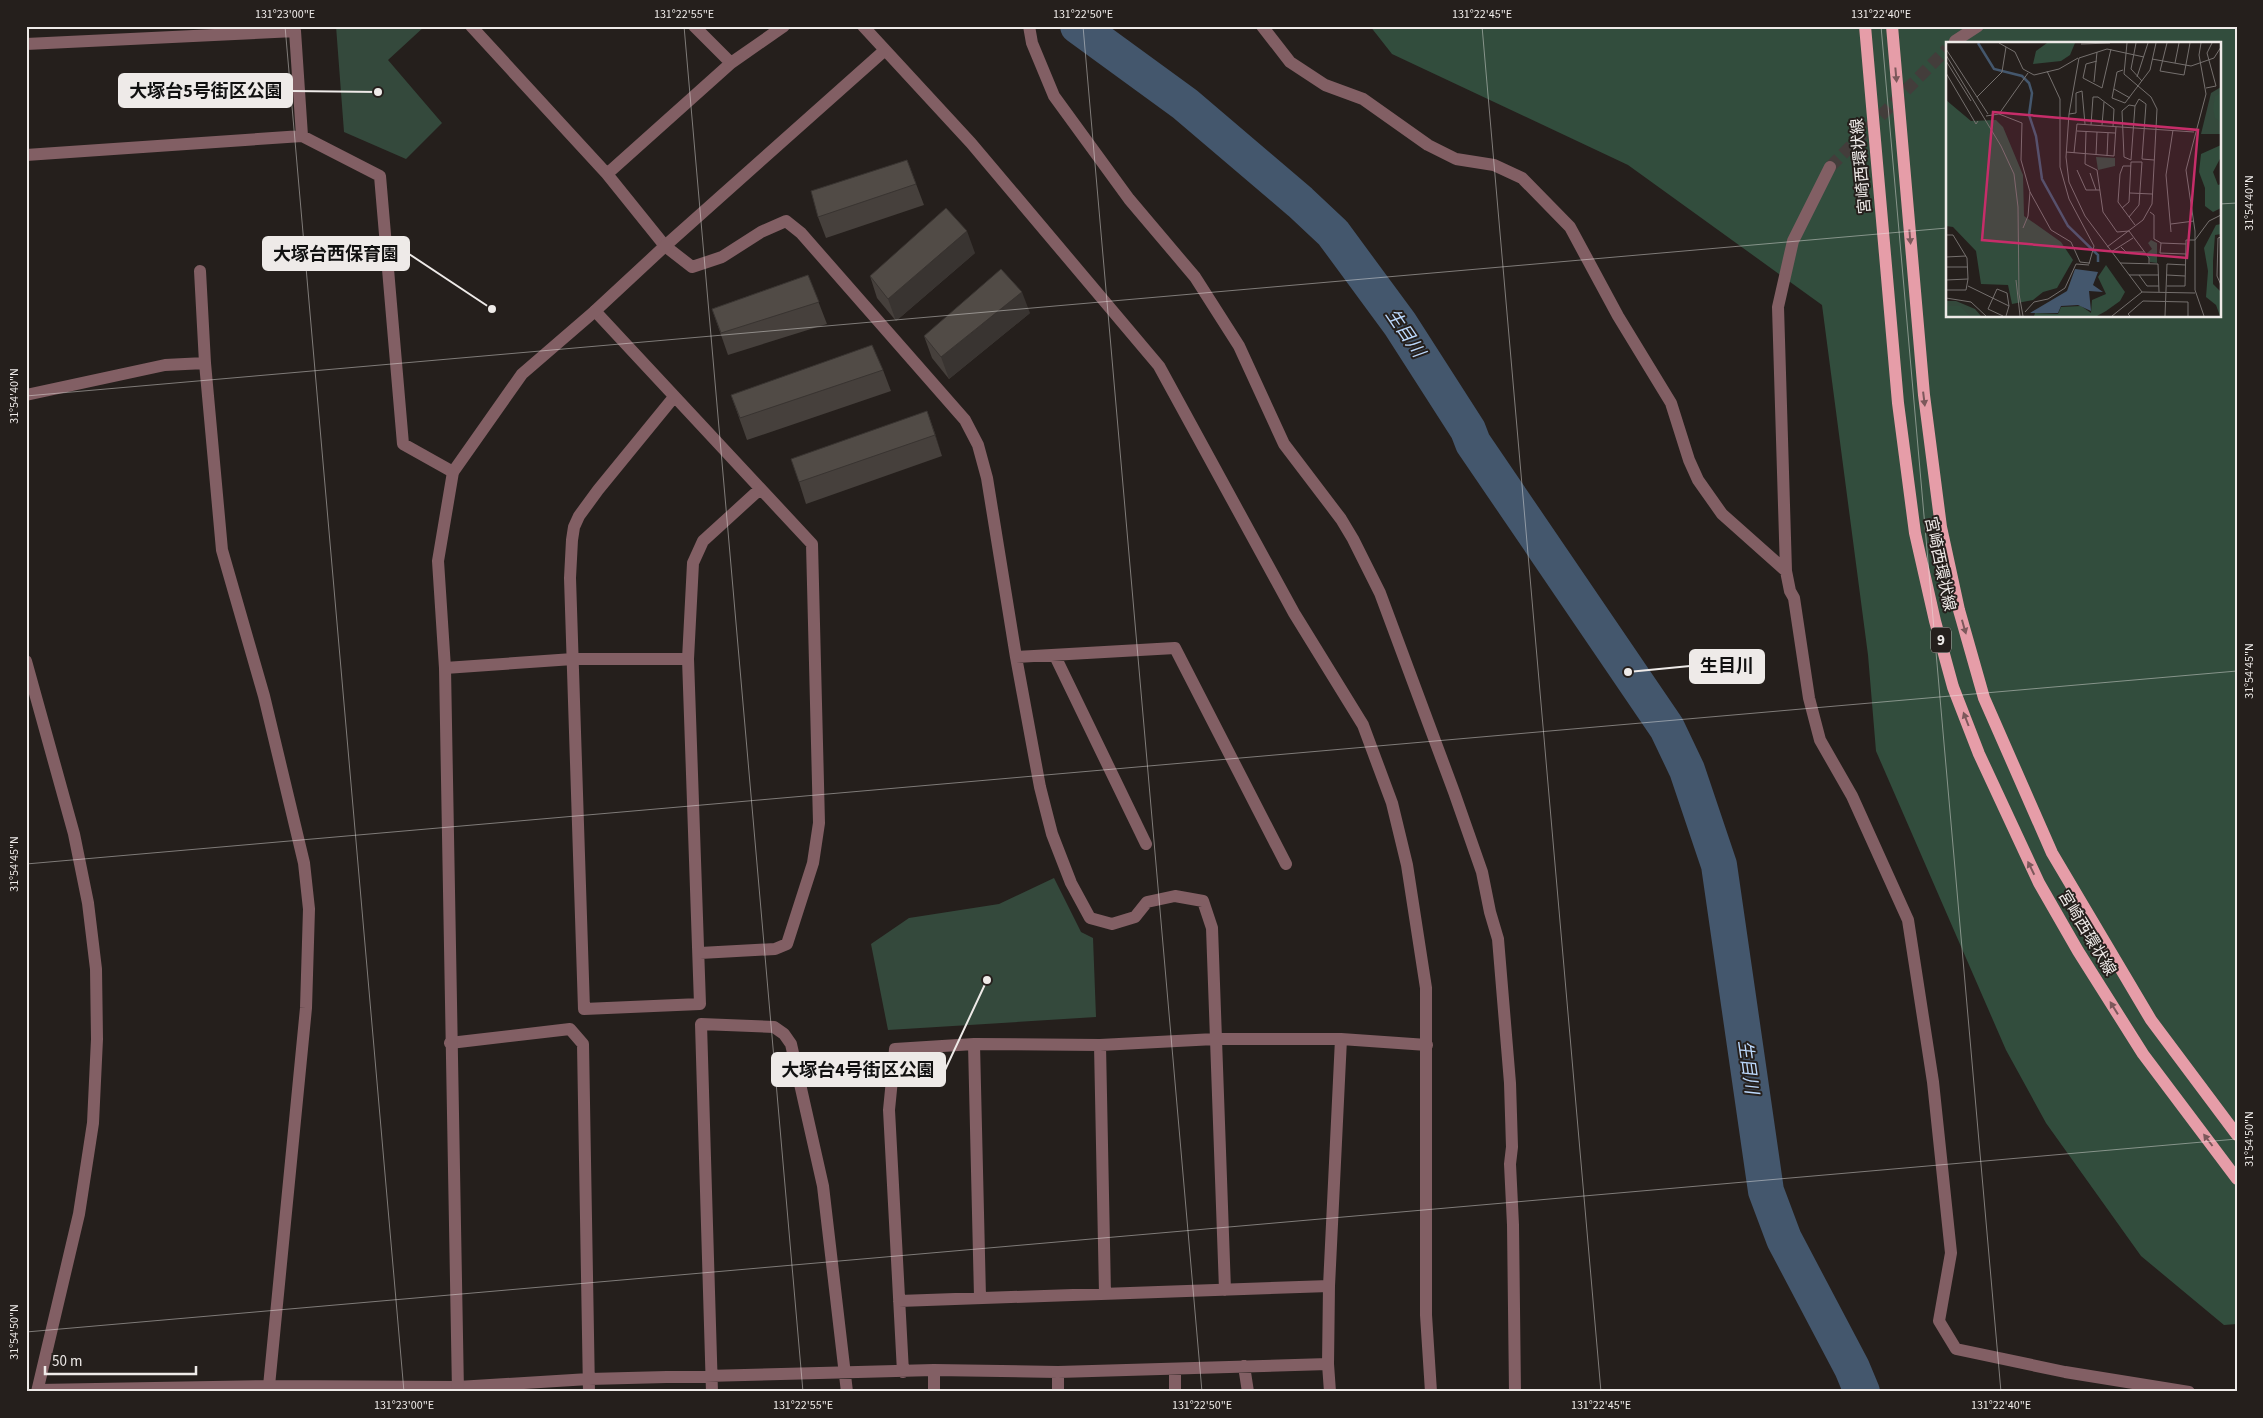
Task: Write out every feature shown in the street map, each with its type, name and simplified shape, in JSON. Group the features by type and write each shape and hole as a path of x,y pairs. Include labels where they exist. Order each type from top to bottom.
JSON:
{"main road":[{"name":"宮崎西環状線","path":"1865,26 1898,403 1913,515 1936,622 1953,687 1979,754 2038,883 2143,1054 2237,1179"},
{"name":"宮崎西環状線","path":"1892,26 1924,395 1941,527 1960,610 1984,698 2052,853 2151,1020 2237,1135"}],"street":[{"path":"471,26 608,174 665,246 692,267 722,257 761,232 786,221 801,233 960,414 978,446 987,478 1016,658 1040,787 1052,834 1071,883 1090,918 1112,924 1135,917 1147,902 1175,896 1203,901 1212,928 1225,1290"},
{"path":"694,26 731,63"},
{"path":"608,174 731,63 784,26"},
{"path":"863,26 971,143 1159,366 1294,613 1363,726 1392,803 1407,865 1426,988 1426,1315 1431,1392"},
{"path":"1029,26 1032,43 1054,96 1129,200 1195,277 1239,346 1284,444 1341,519 1353,539 1380,593 1454,792 1482,872 1490,912 1498,939 1510,1083 1515,1392"},
{"path":"1262,26 1290,62 1325,85 1363,99 1428,145 1456,159 1494,166 1522,178 1570,227 1618,316 1671,403 1689,460 1698,480 1722,514 1786,571"},
{"path":"1955,41 1978,26"},
{"path":"26,44 295,30 302,136"},
{"path":"458,1389 450,1043 445,668 438,561 453,472 522,374 884,50"},
{"path":"26,154 302,136 380,176 402,444 453,472"},
{"path":"1830,167 1793,241 1778,307 1786,571 1790,591 1794,598 1808,698 1820,740 1852,796 1908,920 1933,1082 1951,1253 1939,1321 1956,1349 2065,1372 2189,1392"},
{"path":"200,271 205,362 222,550 266,705 304,863 308,889 306,1008 269,1386"},
{"path":"595,310 812,544 819,823 813,863 787,944 775,949 700,953"},
{"path":"26,395 165,365 205,362"},
{"path":"674,397 598,490 574,527 570,552 584,1009 700,1004 700,953 688,659 693,563 703,541 760,490"},
{"path":"1016,658 1175,648 1286,864"},
{"path":"1054,656 1146,844"},
{"path":"445,668 573,660 688,659"},
{"path":"26,661 74,834 88,903 96,969 97,1039 93,1123 78,1214 37,1391 269,1386 458,1389 589,1385 712,1376 934,1370 1058,1372 1175,1370 1328,1364"},
{"path":"712,1392 701,1024 774,1027 784,1034 791,1044 823,1186 847,1392"},
{"path":"450,1043 570,1029 583,1044 589,1385"},
{"path":"903,1372 889,1110 895,1049 974,1044 1100,1045 1215,1039 1341,1039 1427,1045"},
{"path":"1330,1392 1328,1364 1329,1286 1341,1039"},
{"path":"974,1044 980,1297"},
{"path":"1100,1045 1105,1294"},
{"path":"899,1301 1329,1286"},
{"path":"1244,1366 1248,1392"},
{"path":"934,1370 934,1392"},
{"path":"1175,1370 1175,1392"},
{"path":"1058,1372 1058,1392"}],"green space":[{"path":"336,26 425,26 388,60 442,123 406,159 344,132"},
{"path":"1370,26 2237,26 2237,1324 2224,1325 2141,1256 2046,1123 2006,1050 1876,751 1868,655 1822,305 1628,165 1392,54"},
{"path":"1054,878 1081,932 1093,938 1096,1017 888,1030 871,944 909,918 999,904"}],"building":[{"path":"907,160 916,184 818,217 811,191"},
{"path":"946,208 967,231 888,299 870,276"},
{"path":"1001,269 1022,292 941,357 924,336"},
{"path":"808,275 819,302 721,333 712,309"},
{"path":"872,345 883,370 740,418 731,395"},
{"path":"927,411 935,435 799,482 791,459"}],"waterway":[{"name":"生目川","path":"1078,26 1185,104 1300,202 1333,233 1400,324 1468,430 1473,443 1667,728 1687,770 1719,865 1766,1191 1784,1239 1852,1368 1862,1392"}],"tunnel":[{"path":"1830,167 1946,50"}],"place":[{"name":"大塚台5号街区公園","path":"378,92"},
{"name":"大塚台西保育園","path":"492,309"},
{"name":"生目川","path":"1628,672"},
{"name":"大塚台4号街区公園","path":"987,980"}]}
